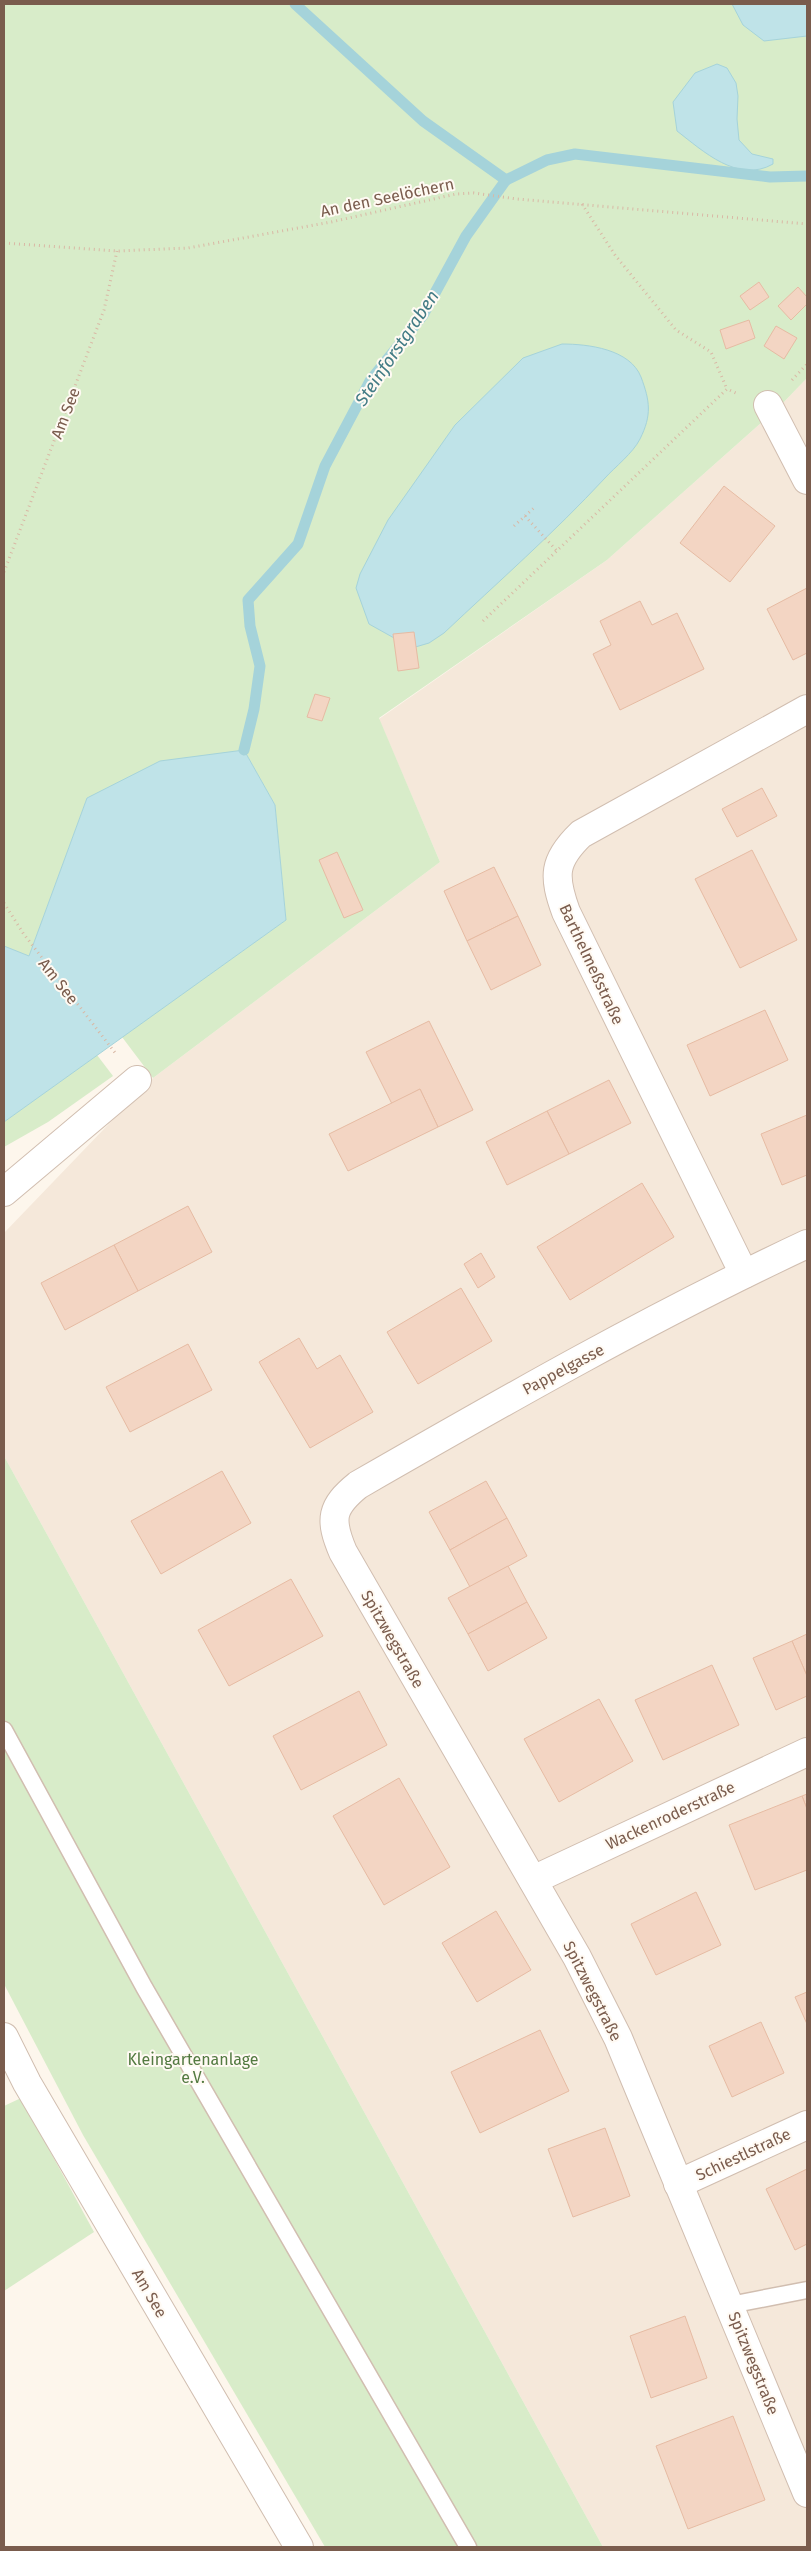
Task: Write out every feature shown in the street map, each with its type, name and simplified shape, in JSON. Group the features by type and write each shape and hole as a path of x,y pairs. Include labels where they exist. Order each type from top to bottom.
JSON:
{"street":[{"path":"768,405 807,480"},
{"name":"Barthelmeßstraße","path":"744,1274 566,912 557,887 558,864 567,848 581,834 807,709"},
{"path":"4,1192 137,1080"},
{"name":"Pappelgasse","path":"335,1514 341,1499 358,1485 552,1374 744,1274 807,1244"},
{"name":"Spitzwegstraße","path":"335,1514 335,1533 343,1552 577,1956 618,2038 807,2493"},
{"name":"Wackenroderstraße","path":"533,1880 807,1752"},
{"name":"Am See","path":"4,2037 27,2083 299,2547"},
{"name":"Schiestlstraße","path":"678,2184 807,2125"}],"lane":[{"path":"4,1730 144,1986 468,2547"},
{"path":"730,2306 807,2290"}],"path":[{"name":"An den Seelöchern","path":"4,243 117,251 188,248 331,222 456,194 474,193 517,199 807,224"},
{"path":"582,204 615,254 676,330 711,352 727,389 768,405"},
{"name":"Am See","path":"4,572 104,310 117,251"},
{"path":"483,621 727,389"},
{"path":"514,526 536,506"},
{"path":"525,516 557,551"},
{"name":"Am See","path":"4,903 23,933 118,1057"}],"shaded area":[{"path":"807,378 807,2547 603,2547 4,1456 4,1233 153,1078 440,862 379,719 607,560 781,405"}],"green space":[{"path":"4,4 807,4 807,378 781,405 607,560 379,718 440,862 153,1078 122,1037 286,920 275,805 244,750 87,798 29,956 4,946"},
{"path":"97,1055 113,1076 48,1122 4,1147 4,1122"},
{"name":"Kleingartenanlage e.V.","path":"4,1456 603,2547 325,2547 83,2135 4,1984"},
{"path":"21,2098 94,2232 4,2291 4,2106"}],"water":[{"path":"732,4 807,4 807,36 764,41 743,25"},
{"path":"717,64 727,68 736,83 739,140 752,154 773,159 773,164 760,169 734,168 710,156 677,131 673,102 695,73"},
{"path":"562,344 584,345 607,350 628,360 636,368 641,377 648,401 646,423 637,444 566,518 444,633 429,643 412,648 369,624 356,588 360,574 388,520 455,425 523,358"},
{"path":"244,750 275,805 286,920 4,1122 4,946 29,956 87,798 160,761"}],"building":[{"path":"759,282 769,297 750,310 740,296"},
{"path":"798,287 807,297 807,304 791,320 778,306"},
{"path":"749,320 755,338 726,349 720,330"},
{"path":"776,326 797,338 784,359 764,346"},
{"path":"724,486 775,526 730,582 680,543"},
{"path":"807,588 807,653 793,660 767,609"},
{"path":"640,601 652,625 677,613 704,669 620,710 593,654 611,645 600,621"},
{"path":"414,632 419,668 398,671 393,634"},
{"path":"315,694 330,698 322,721 307,717"},
{"path":"762,788 777,816 737,837 722,809"},
{"path":"752,850 797,940 740,968 695,879"},
{"path":"337,852 363,910 344,918 319,860"},
{"path":"494,867 518,916 467,941 444,891"},
{"path":"518,916 541,965 491,990 467,941"},
{"path":"765,1010 788,1060 710,1096 687,1045"},
{"path":"429,1021 473,1110 438,1127 420,1089 392,1104 366,1052"},
{"path":"609,1080 631,1123 569,1154 547,1111"},
{"path":"420,1089 438,1127 348,1171 329,1134"},
{"path":"547,1111 569,1154 507,1185 486,1142"},
{"path":"807,1115 807,1175 782,1185 761,1134"},
{"path":"642,1183 674,1237 570,1300 537,1247"},
{"path":"188,1206 212,1252 138,1291 114,1245"},
{"path":"114,1245 138,1291 65,1330 41,1283"},
{"path":"481,1253 495,1277 478,1288 464,1264"},
{"path":"461,1288 492,1341 418,1384 387,1332"},
{"path":"299,1338 317,1369 340,1355 373,1412 310,1448 259,1362"},
{"path":"188,1344 212,1390 130,1432 106,1387"},
{"path":"222,1471 251,1523 161,1574 131,1521"},
{"path":"486,1481 507,1518 450,1550 429,1512"},
{"path":"507,1518 527,1556 470,1587 450,1550"},
{"path":"508,1566 527,1602 468,1634 448,1598"},
{"path":"291,1579 323,1636 229,1686 198,1630"},
{"path":"527,1602 547,1638 488,1671 468,1634"},
{"path":"807,1634 807,1676 792,1641"},
{"path":"792,1641 807,1676 807,1696 776,1710 753,1658"},
{"path":"712,1665 739,1725 663,1760 635,1700"},
{"path":"359,1691 387,1745 301,1790 273,1736"},
{"path":"599,1699 633,1761 559,1802 524,1739"},
{"path":"399,1778 450,1867 384,1905 333,1816"},
{"path":"807,1794 807,1809 802,1796"},
{"path":"802,1796 807,1809 807,1870 755,1890 729,1825"},
{"path":"696,1892 721,1945 656,1975 631,1924"},
{"path":"496,1911 531,1970 477,2002 442,1943"},
{"path":"807,1992 807,2024 795,1997"},
{"path":"761,2022 784,2073 732,2097 709,2046"},
{"path":"540,2030 569,2091 480,2133 451,2072"},
{"path":"605,2128 630,2196 573,2217 548,2149"},
{"path":"807,2169 807,2244 795,2250 766,2189"},
{"path":"685,2316 707,2378 651,2398 630,2336"},
{"path":"733,2416 765,2500 688,2529 656,2446"}],"waterway":[{"path":"295,4 423,121 506,180"},
{"name":"Steinforstgraben","path":"244,750 254,709 260,666 250,626 248,600 298,544 325,466 370,381 423,315 466,236 506,180 547,160 575,154 770,177 807,176"}]}
